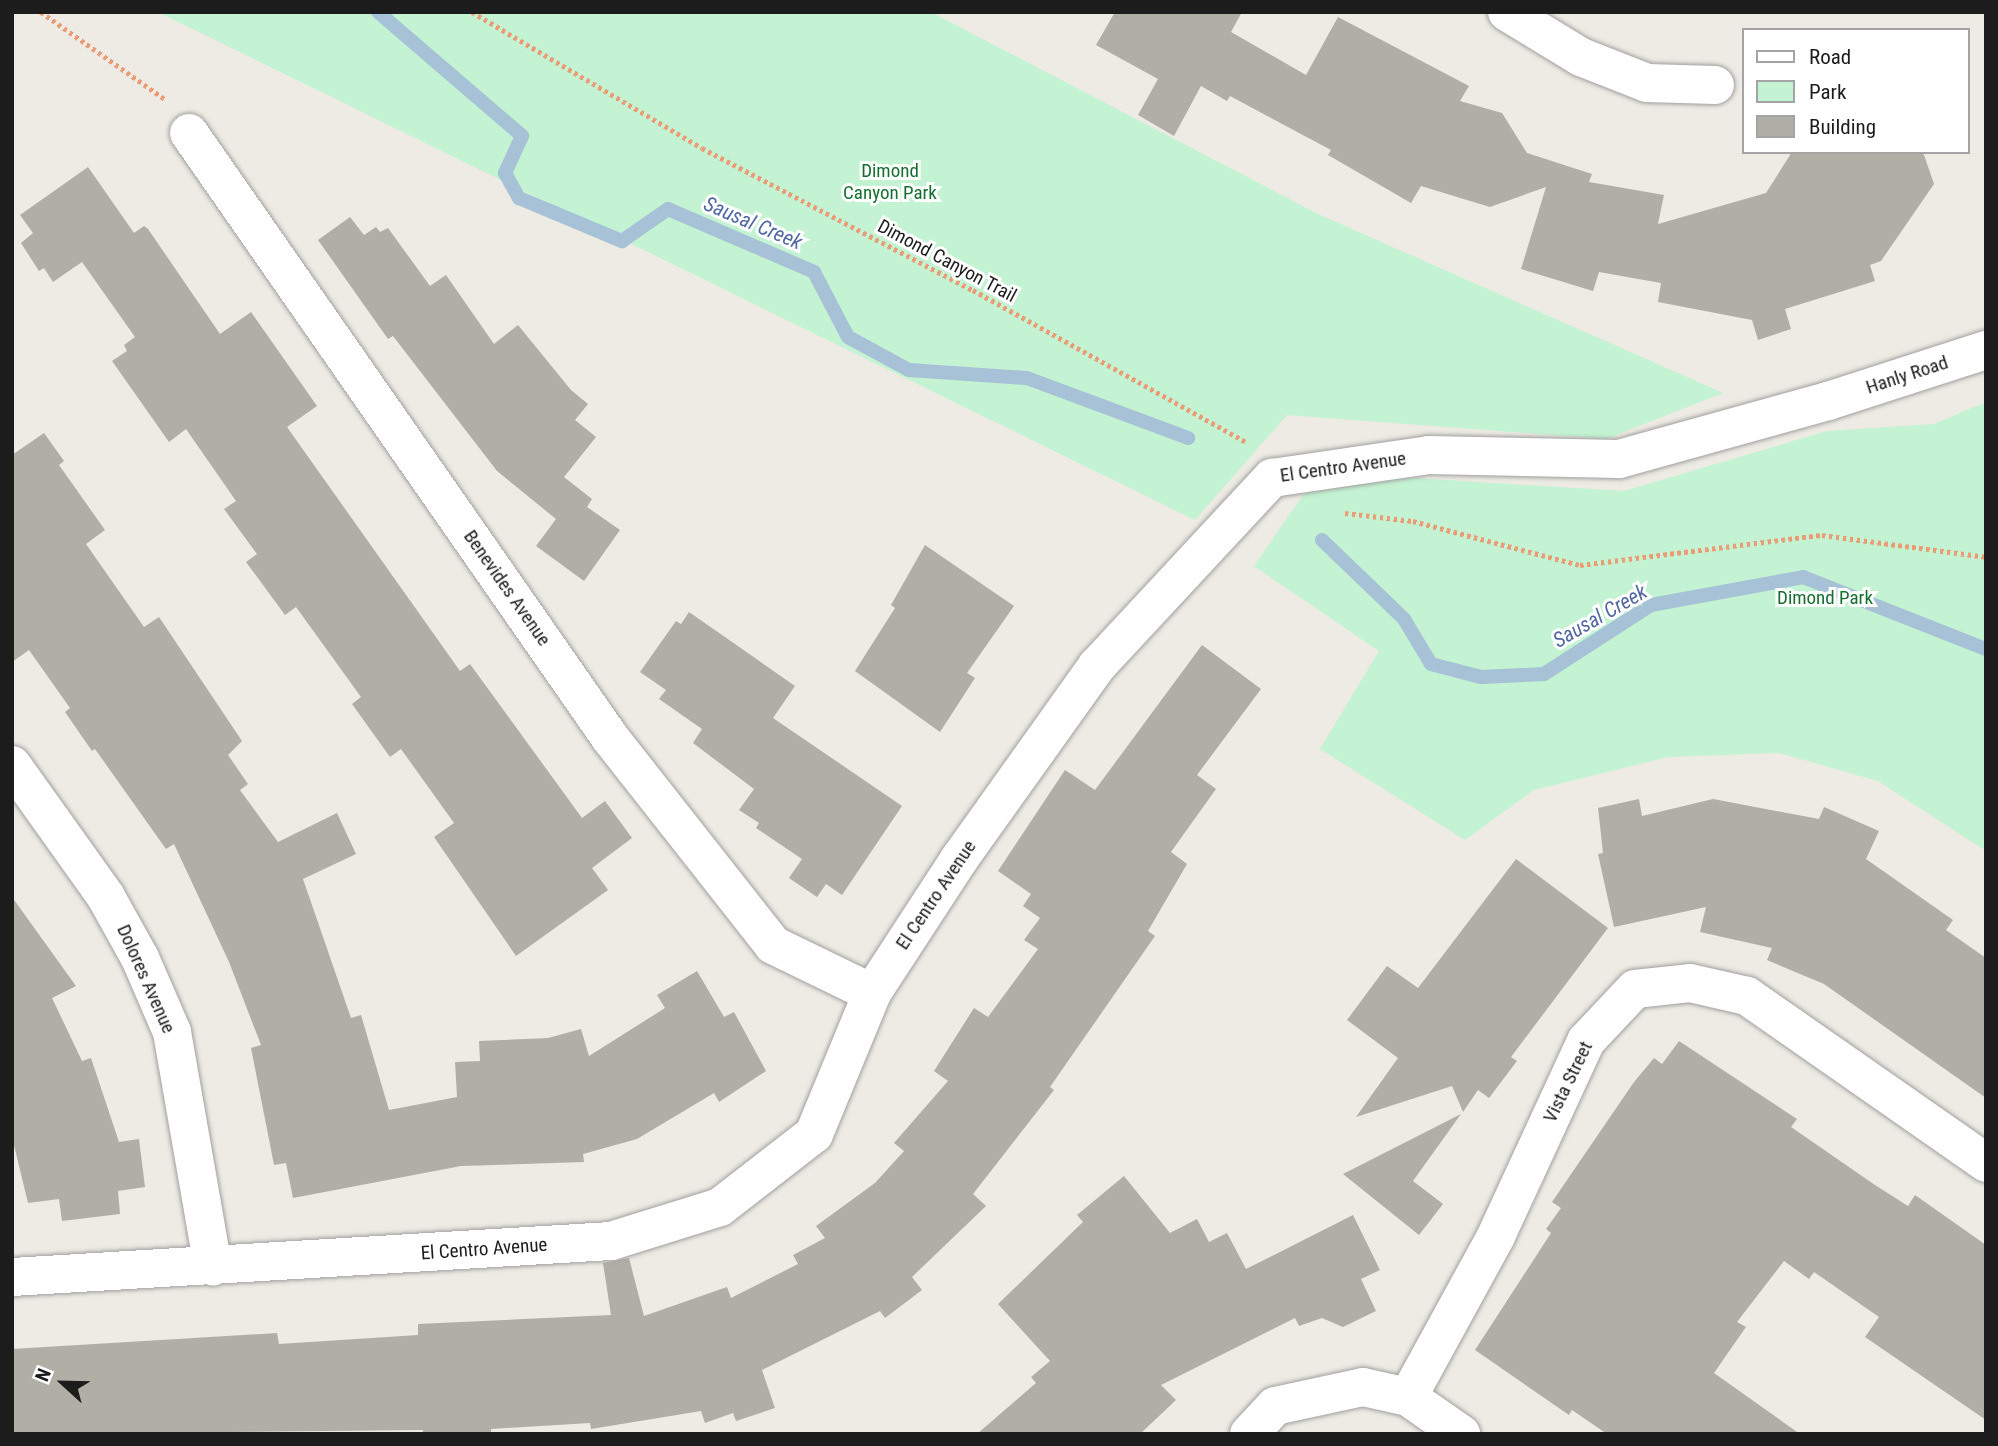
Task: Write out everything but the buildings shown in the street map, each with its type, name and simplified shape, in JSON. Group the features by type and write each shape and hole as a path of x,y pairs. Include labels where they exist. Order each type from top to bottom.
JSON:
{"street":[{"path":"1507,12 1581,57 1647,83 1715,85"},
{"name":"Benevides Avenue","path":"189,133 611,739 773,945 872,993"},
{"name":"Hanly Road","path":"1828,401 1986,349"},
{"name":"El Centro Avenue","path":"12,1277 611,1241 720,1207 814,1134 872,993 960,858 1097,666 1272,478 1429,455 1619,459 1828,401"},
{"name":"Dolores Avenue","path":"12,765 106,897 172,1032 213,1265"},
{"name":"Vista Street","path":"1408,1397 1496,1236 1586,1041 1634,989 1690,983 1746,996 1986,1163"},
{"path":"1249,1434 1275,1406 1363,1387 1408,1397 1461,1434"}],"path":[{"path":"41,12 164,97 189,133"},
{"name":"Dimond Canyon Trail","path":"472,12 702,148 974,290 1252,445"},
{"path":"1336,512 1413,521 1580,565 1822,535 1986,557"}],"green space":[{"name":"Dimond Canyon Park","path":"158,12 931,12 1318,214 1723,393 1606,439 1287,415 1195,520"},
{"name":"Dimond Park","path":"1986,402 1986,851 1878,781 1779,753 1668,757 1534,790 1465,840 1320,749 1379,651 1254,566 1319,472 1624,491 1827,431 1934,424"}],"waterway":[{"name":"Sausal Creek","path":"378,12 522,136 505,173 519,198 622,241 668,209 814,272 848,337 909,370 1027,378 1188,438"},
{"name":"Sausal Creek","path":"1322,540 1404,619 1431,664 1481,677 1544,674 1651,605 1803,577 1986,649"}]}
